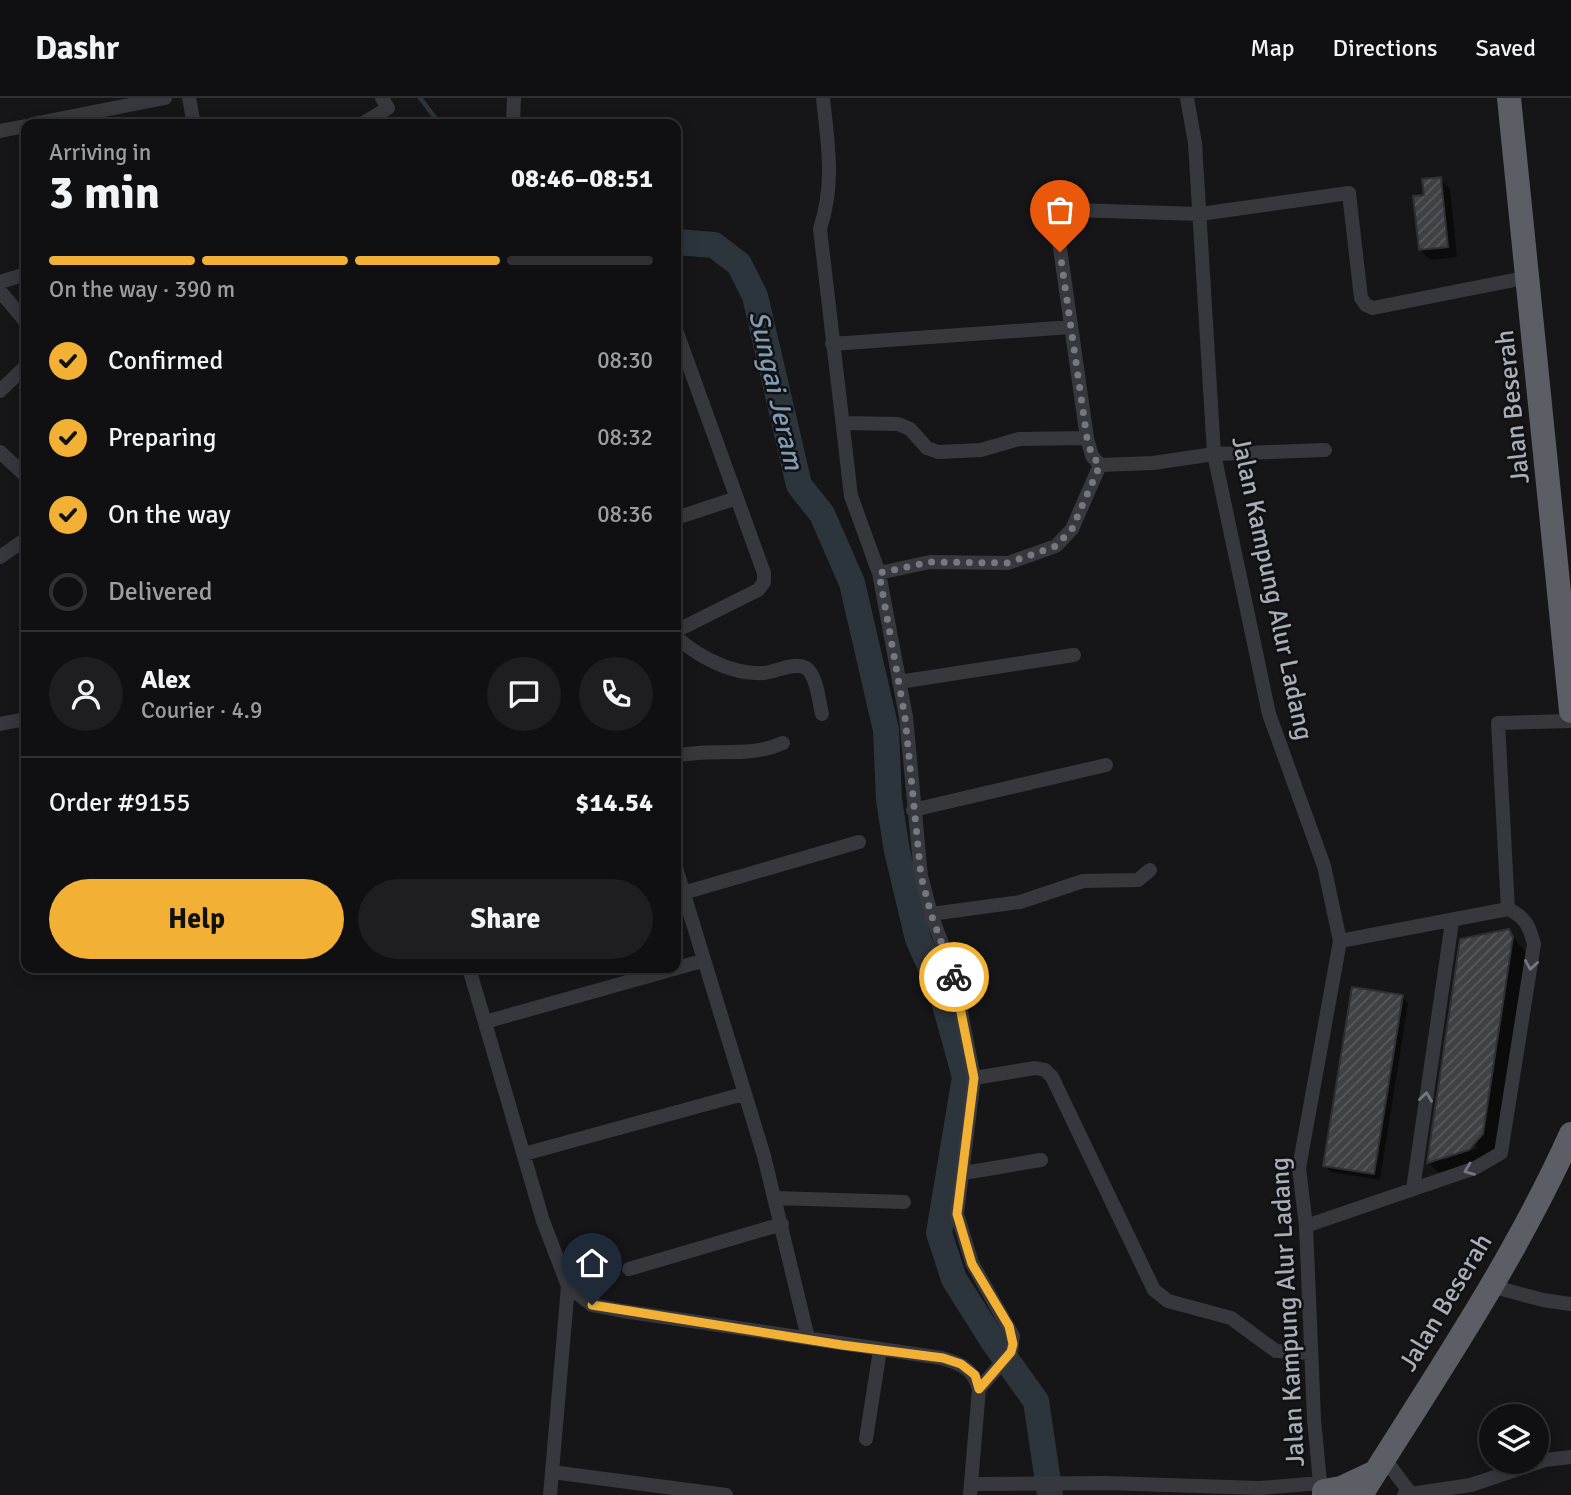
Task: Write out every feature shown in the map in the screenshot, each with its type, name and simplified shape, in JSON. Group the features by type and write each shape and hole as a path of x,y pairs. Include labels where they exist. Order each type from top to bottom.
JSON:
{"highway":[{"name":"Jalan Beserah","path":"1509,98 1571,711"},
{"name":"Jalan Beserah","path":"1361,1495 1491,1286 1548,1185 1571,1134"},
{"path":"1323,1491 1341,1488 1380,1465"}],"street":[{"path":"58,119 164,98"},
{"path":"189,98 193,119"},
{"path":"370,119 388,108 382,98"},
{"path":"513,119 514,98"},
{"path":"823,98 831,176 830,199 820,229 851,496 879,573 905,717 921,876 931,914 954,976 974,1078 957,1214 972,1264 1013,1336 1011,1352 979,1389"},
{"name":"Jalan Kampung Alur Ladang","path":"1187,98 1195,143 1214,454 1269,714 1324,866 1340,941 1299,1168 1306,1226 1310,1353 1323,1491"},
{"path":"0,131 21,127"},
{"path":"1100,465 1092,456 1087,438 1057,227 1060,214 1073,209 1200,214 1349,192 1361,298 1366,306 1373,308 1529,277"},
{"path":"0,282 21,276"},
{"path":"0,291 21,316"},
{"path":"832,344 1071,327"},
{"path":"681,344 764,573 764,582 758,590 681,628"},
{"path":"0,391 21,371"},
{"path":"844,423 898,424 910,429 927,448 938,452 981,450 1019,439 1087,438"},
{"path":"1100,465 1153,463 1214,454 1325,450"},
{"path":"0,452 21,471"},
{"path":"879,573 930,562 1008,563 1056,546 1072,529 1100,465"},
{"path":"681,516 737,498"},
{"path":"0,557 21,542"},
{"path":"681,641 696,654 738,670 763,673 798,666 806,668 812,675 822,714"},
{"path":"899,682 1074,655"},
{"path":"0,724 21,720"},
{"path":"1507,909 1498,723 1571,721"},
{"path":"681,756 694,753 763,752 783,743"},
{"path":"913,810 1105,765"},
{"path":"683,893 859,842"},
{"path":"931,914 1020,902 1083,881 1138,880 1150,870"},
{"path":"681,886 775,1198 808,1338"},
{"path":"1306,1226 1475,1168 1501,1153 1534,944 1530,926 1522,916 1507,909 1452,922 1340,941"},
{"path":"1413,1189 1452,922"},
{"path":"681,967 702,961"},
{"path":"470,973 543,1221 568,1286 550,1495"},
{"path":"485,1022 659,973"},
{"path":"974,1078 1035,1068 1045,1070 1052,1077 1154,1290 1168,1301 1231,1318 1276,1351 1310,1353"},
{"path":"524,1154 743,1094"},
{"path":"964,1173 1041,1160"},
{"path":"775,1198 904,1202"},
{"path":"629,1269 782,1224"},
{"path":"568,1286 592,1305 943,1358 961,1364 975,1375 979,1389 970,1490 1070,1485 1323,1491"},
{"path":"1491,1286 1543,1300 1571,1304"},
{"path":"866,1439 880,1350"},
{"path":"1380,1465 1408,1494 1443,1493 1545,1461 1571,1457"},
{"path":"552,1472 726,1495"}],"building":[{"path":"1441,177 1448,247 1419,250 1413,196 1424,195 1422,179"},
{"path":"1509,929 1513,937 1483,1134 1469,1150 1427,1163 1460,939"},
{"path":"1352,987 1403,995 1374,1174 1323,1166"}],"waterway":[{"name":"Sungai Jeram","path":"420,98 436,119"},
{"name":"Sungai Jeram","path":"681,242 714,245 739,264 755,296 799,485 822,514 852,583 886,730 889,800 897,851 918,939 941,990 965,1077 939,1233 954,1279 993,1341 1036,1401 1050,1495"}],"way so far":[{"path":"954,977 931,914 921,876 905,717 879,573 930,562 1008,563 1056,546 1063,542 1072,529 1100,465 1092,456 1087,438 1060,252"}],"route":[{"path":"592,1305 842,1345 943,1358 961,1364 975,1375 979,1389 1011,1352 1013,1336 972,1264 957,1214 974,1078 954,977"}]}
